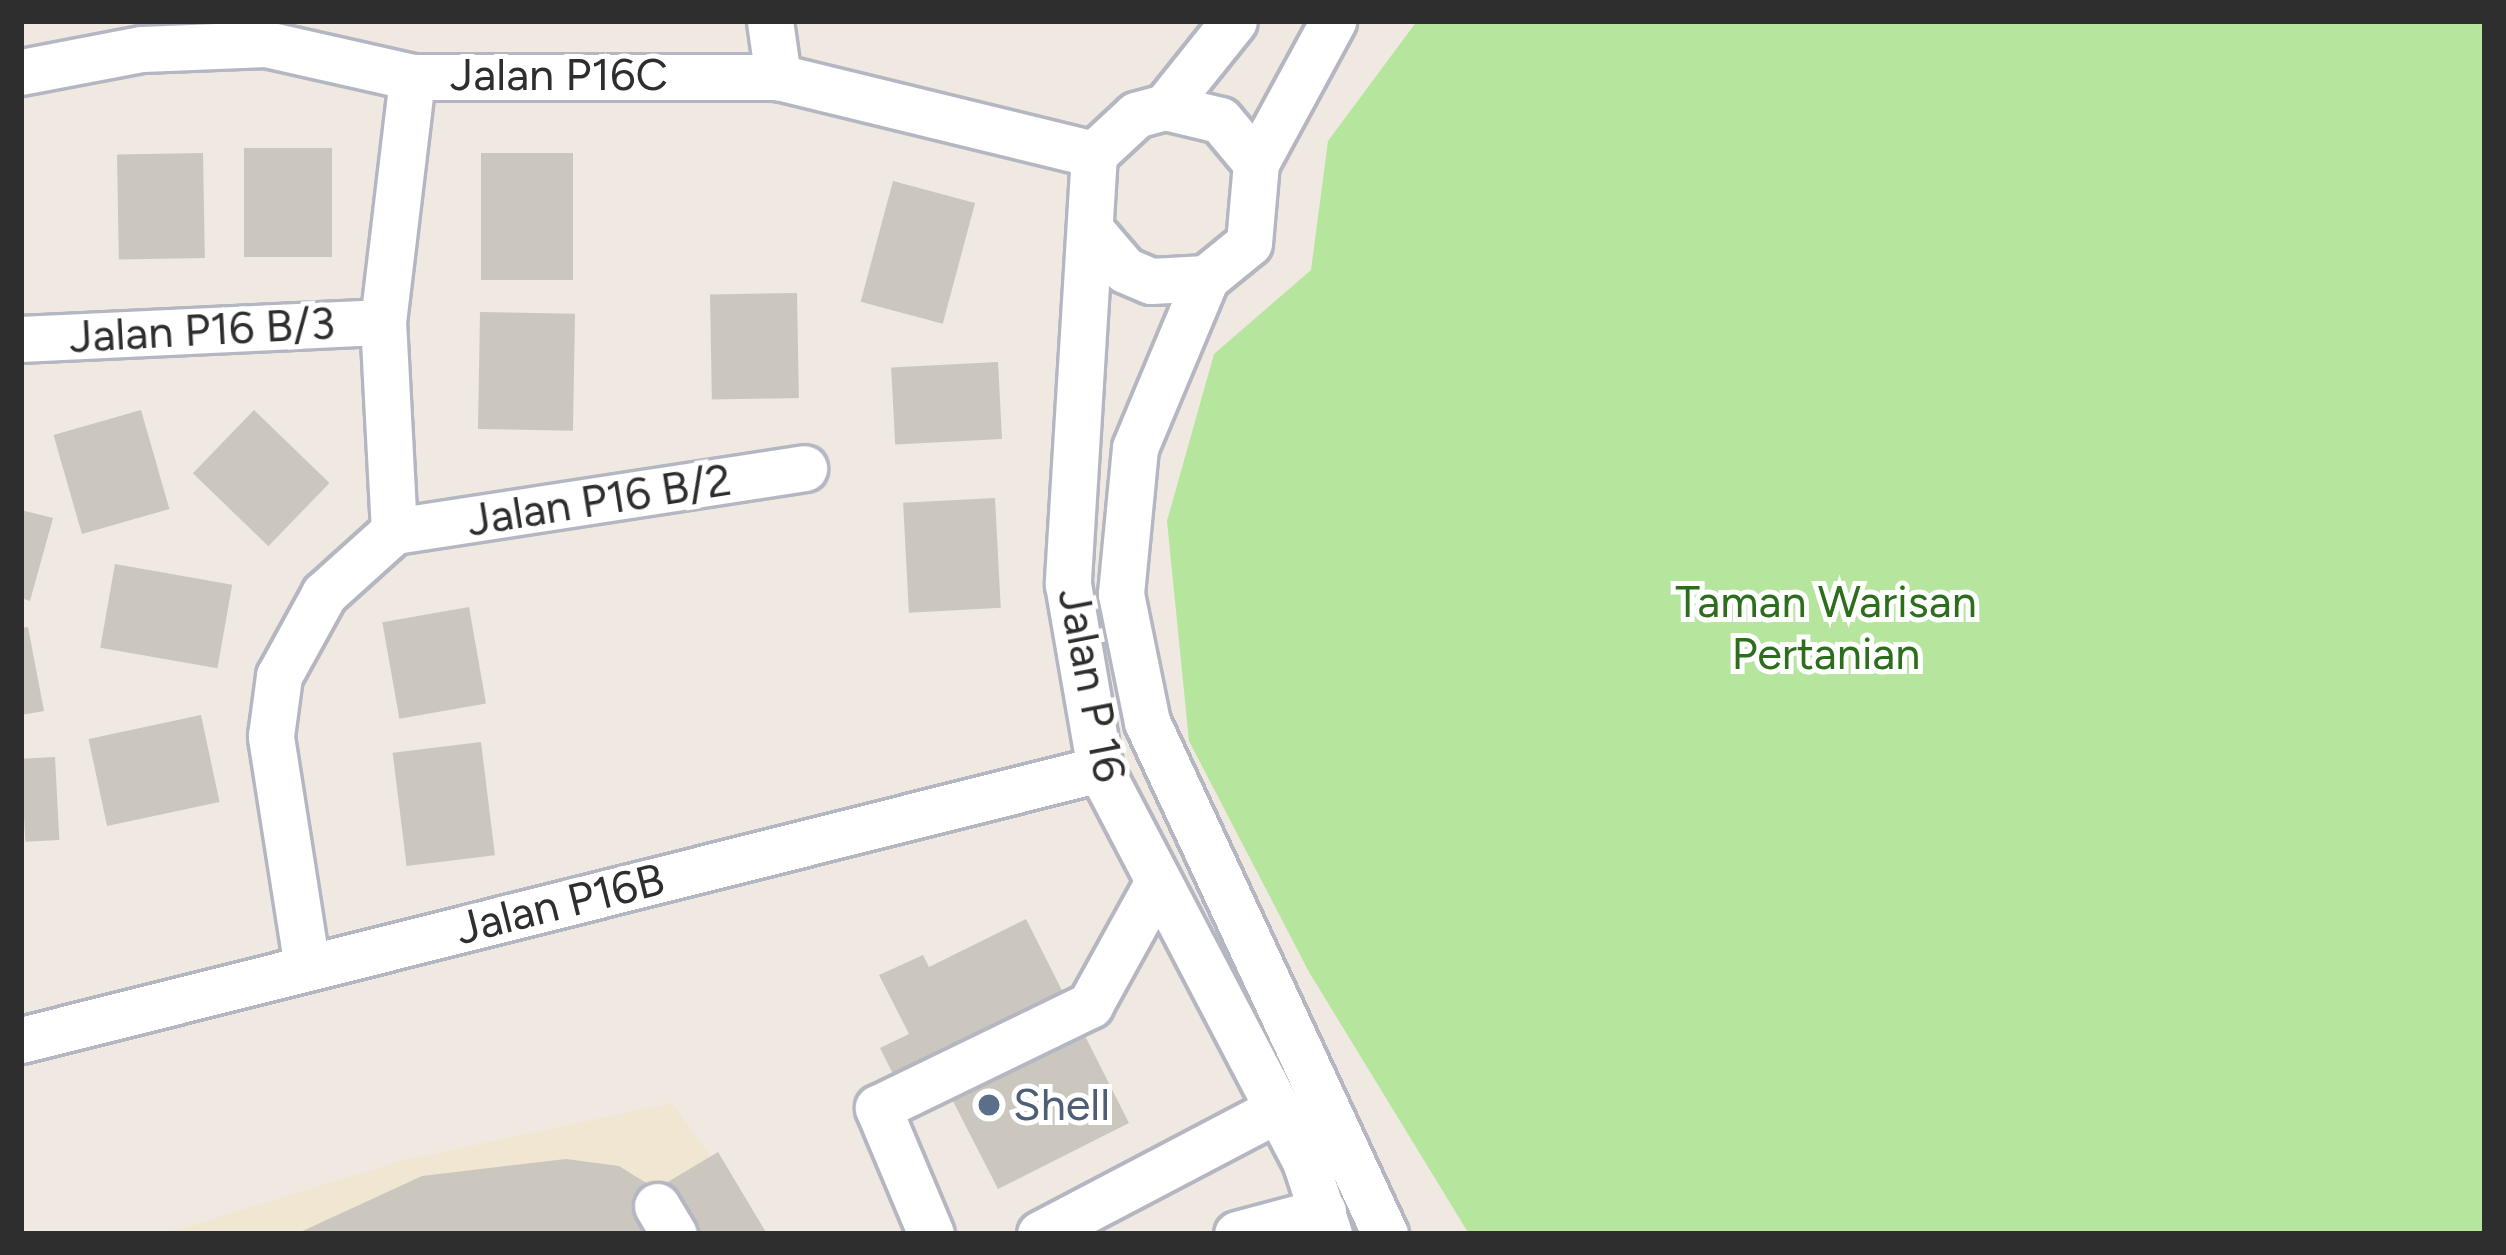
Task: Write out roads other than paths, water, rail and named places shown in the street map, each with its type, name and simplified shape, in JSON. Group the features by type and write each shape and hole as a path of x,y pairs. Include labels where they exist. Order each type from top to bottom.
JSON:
{"street":[{"path":"770,21 778,77"},
{"path":"1165,107 1234,21"},
{"name":"Jalan P 16","path":"1333,21 1256,163 1262,190 1249,243 1206,278 1135,448 1120,594 1148,722 1384,1234"},
{"name":"Jalan P16C","path":"21,72 142,49 266,44 412,77 778,77 1094,154"},
{"path":"308,967 271,736 279,676 325,594 394,531 383,322 412,77"},
{"path":"1094,154 1136,115 1165,107 1220,120 1256,163"},
{"name":"Jalan P 16","path":"1094,154 1068,584 1100,769 1154,889 1278,1109 1326,1223"},
{"path":"1090,229 1138,276 1206,278"},
{"name":"Jalan P16 B/3","path":"21,339 383,322"},
{"name":"Jalan P16 B/2","path":"394,531 804,469"},
{"name":"Jalan P16B","path":"21,1040 1100,769"},
{"path":"931,1234 878,1108 1090,1006 1154,889"},
{"path":"1040,1234 1278,1109"},
{"path":"1237,1234 1326,1223"}],"place":[{"name":"Shell","path":"989,1105"}],"park label":[{"name":"Taman Warisan Pertanian","path":"1826,628"}]}
